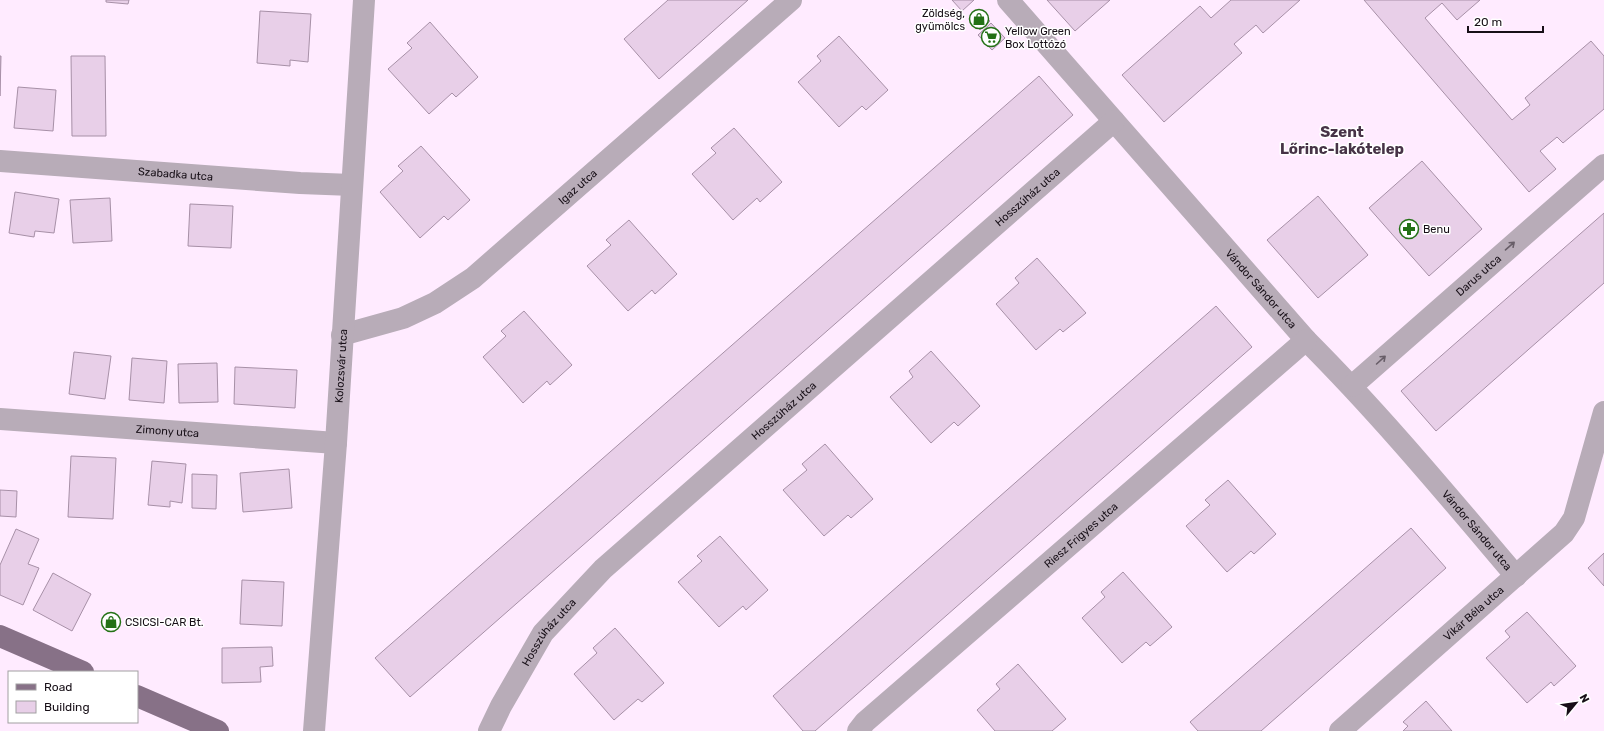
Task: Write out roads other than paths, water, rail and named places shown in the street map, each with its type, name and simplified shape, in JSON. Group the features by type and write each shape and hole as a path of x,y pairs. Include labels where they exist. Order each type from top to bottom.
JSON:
{"main road":[{"path":"0,636 81,671"},
{"path":"138,696 218,731"}],"street":[{"name":"Kolozsvár utca","path":"314,731 336,443 364,0"},
{"name":"Igaz utca","path":"342,335 403,318 435,303 473,278 791,0"},
{"name":"Vándor Sándor utca","path":"1008,0 1306,340 1352,386 1516,576"},
{"name":"Hosszúház utca","path":"489,731 501,706 543,633 603,569 1114,121"},
{"name":"Szabadka utca","path":"0,161 300,183 352,185"},
{"name":"Darus utca","path":"1352,386 1604,165"},
{"name":"Riesz Frigyes utca","path":"858,731 865,722 1306,340"},
{"name":"Vikár Béla utca","path":"1340,731 1564,533 1574,518 1604,412"},
{"name":"Zimony utca","path":"0,419 336,443"}],"place":[{"name":"Zöldség, gyümölcs","path":"979,19"},
{"name":"Yellow Green Box Lottózó","path":"991,37"},
{"name":"Benu","path":"1409,229"},
{"name":"CSICSI-CAR Bt.","path":"111,622"}],"district":[{"name":"Szent Lőrinc-lakótelep","path":"1342,140"}]}
